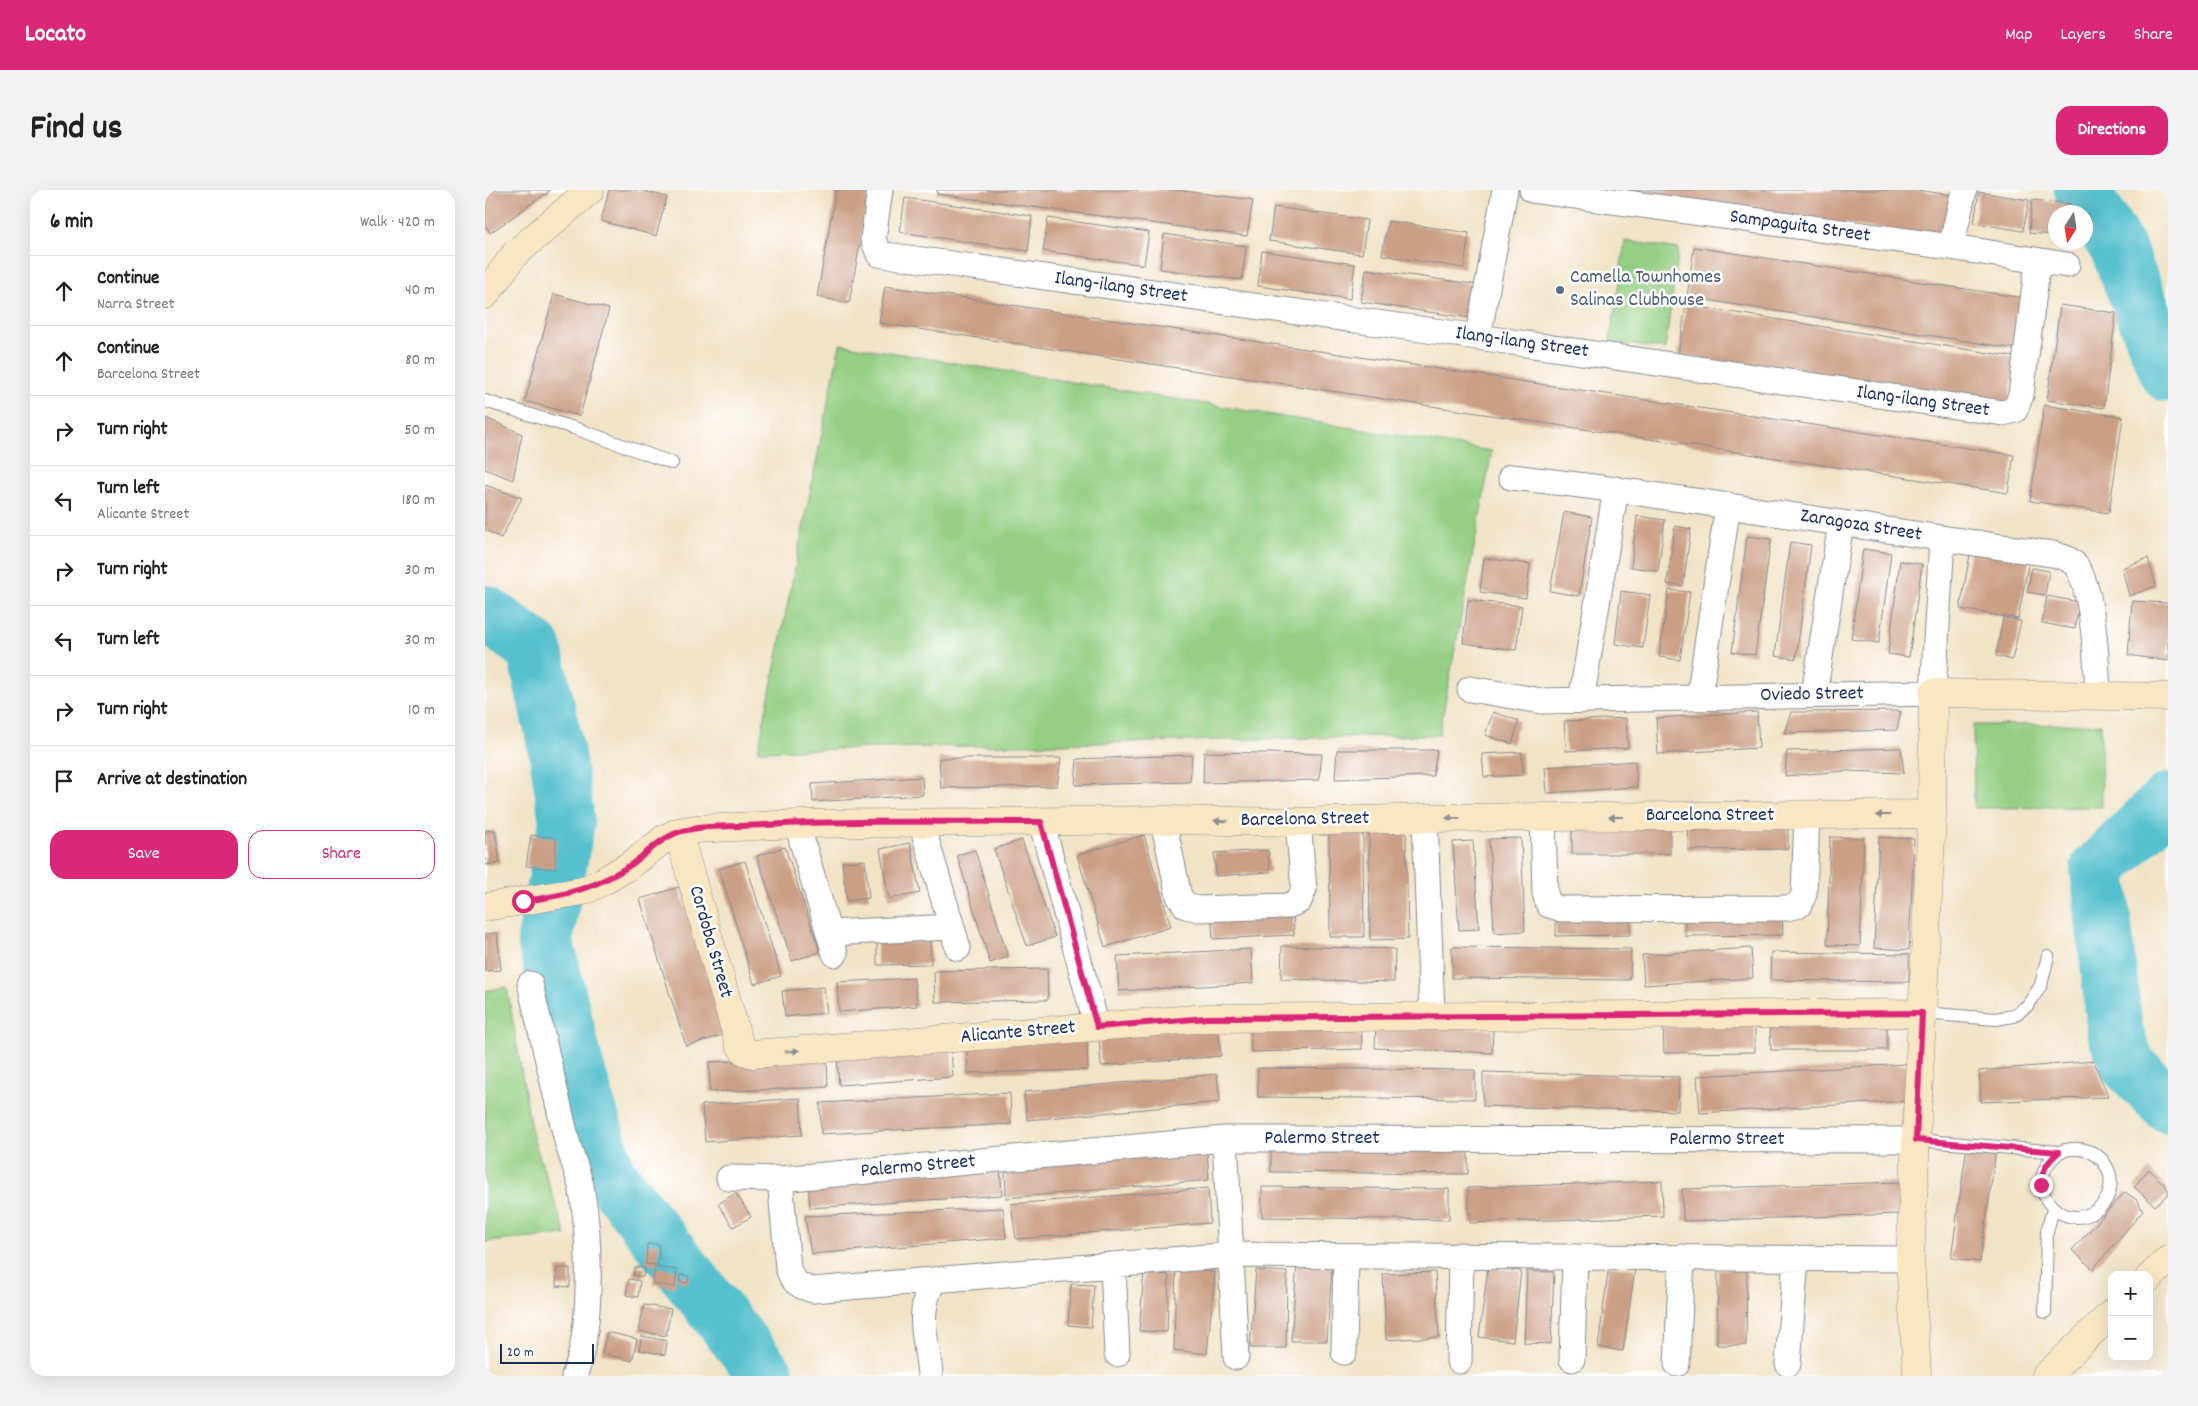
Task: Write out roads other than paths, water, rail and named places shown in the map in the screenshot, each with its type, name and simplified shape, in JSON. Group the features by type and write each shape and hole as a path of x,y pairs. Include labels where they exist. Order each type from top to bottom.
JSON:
{"street":[{"path":"485,295 515,254 589,190"},
{"name":"Ilang-ilang Street","path":"880,190 873,239 879,254 1478,337 2003,414 2015,410 2021,395 2038,261"},
{"path":"1478,337 1505,190"},
{"name":"Sampaguita Street","path":"1532,190 1951,247 2067,266"},
{"path":"1951,247 1964,190"},
{"name":"Zaragoza Street","path":"1511,477 1616,489 1728,505 1941,539 2053,554 2072,561 2082,576 2095,638 2098,696"},
{"path":"1581,701 1616,489"},
{"path":"1699,698 1728,505"},
{"path":"1815,695 1841,522"},
{"path":"1919,1375 1910,1259 1932,814 1933,693 1941,539"},
{"name":"Oviedo Street","path":"1470,689 1542,701 1933,693 2161,698"},
{"name":"Barcelona Street","path":"678,832 696,829 797,824 921,822 1163,820 1298,822 1425,818 1932,814"},
{"path":"1543,818 1545,894 1549,905 1561,909 1787,908 1799,905 1804,894 1807,815"},
{"path":"1425,818 1433,1016"},
{"path":"1163,820 1179,896 1186,906 1198,909 1287,906 1299,901 1304,890 1298,822"},
{"path":"797,824 832,943 955,938 921,822"},
{"path":"1041,822 1097,1027"},
{"path":"485,907 583,891 632,864 664,839 678,832"},
{"name":"Cordoba Street","path":"678,832 739,1043 744,1050"},
{"path":"530,984 569,1153 582,1189 588,1312 578,1366 574,1376"},
{"name":"Alicante Street","path":"744,1050 753,1054 1207,1018 1922,1013"},
{"path":"1225,1139 1236,1357"},
{"name":"Palermo Street","path":"729,1178 780,1179 1225,1139 1916,1140"},
{"path":"780,1179 785,1255 792,1279 803,1288 813,1290 1231,1255 1910,1259"},
{"path":"1459,1361 1461,1255"},
{"path":"1343,1352 1346,1257"},
{"path":"1572,1359 1575,1257"},
{"path":"1677,1364 1681,1257"},
{"path":"1789,1364 1796,1258"},
{"path":"1113,1266 1117,1354"},
{"path":"930,1376 929,1355 923,1332 925,1304 933,1281"},
{"path":"2046,1376 2110,1316"}],"lane":[{"path":"485,401 574,428 673,463"},
{"path":"1922,1013 1996,1019 2013,1016 2028,1005 2041,985 2048,956"},
{"path":"1916,1140 2059,1152 2075,1148 2093,1152 2102,1159 2111,1180 2105,1202 2087,1215 2075,1217 2065,1215 2053,1209 2045,1198 2041,1185 2042,1172 2048,1160 2059,1152"},
{"path":"2045,1312 2047,1232 2053,1209"}],"waterway":[{"path":"2082,190 2118,249 2168,374"},
{"path":"485,613 534,648 556,748 567,822 545,940 576,1067 608,1174 767,1376"},
{"path":"2168,801 2098,869 2115,1032 2128,1065 2168,1105"}],"place":[{"name":"Camella Townhomes Salinas Clubhouse","path":"1560,290"}]}
